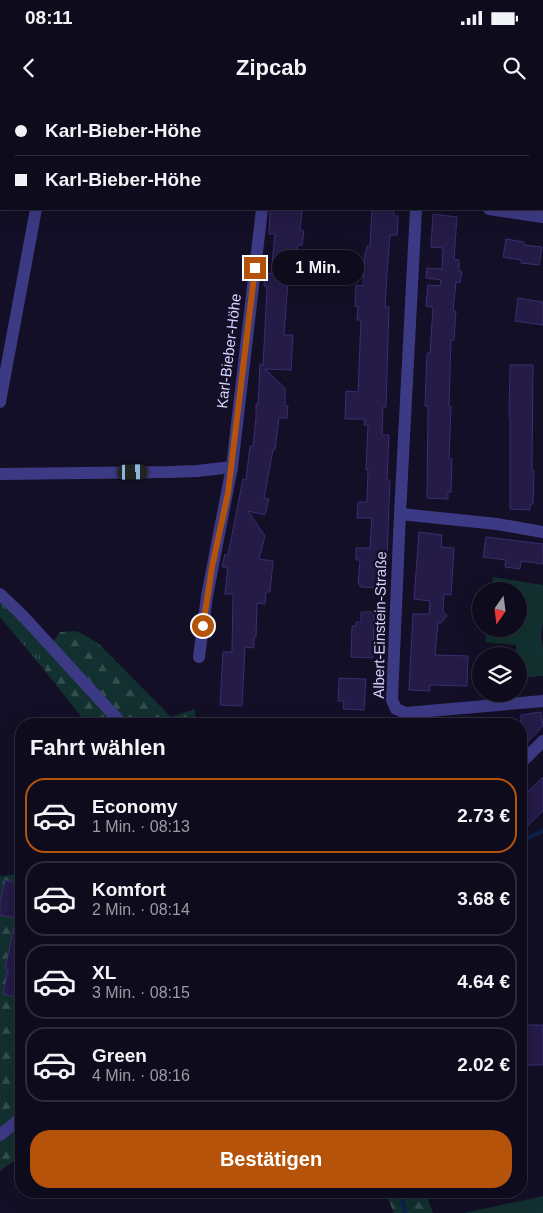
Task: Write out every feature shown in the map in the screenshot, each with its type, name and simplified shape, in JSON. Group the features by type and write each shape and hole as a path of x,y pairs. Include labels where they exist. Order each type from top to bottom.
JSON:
{"street":[{"path":"0,402 36,210"},
{"name":"Karl-Bieber-Höhe","path":"199,657 207,596 232,466 262,210"},
{"name":"Albert-Einstein-Straße","path":"416,210 392,700 396,709 406,713 543,701"},
{"path":"496,210 543,217"},
{"path":"0,474 168,472 197,471 232,466"},
{"path":"400,514 497,524 543,532"},
{"path":"0,594 22,615 116,718"},
{"path":"527,757 543,741"},
{"path":"0,1135 15,1123"}],"green space":[{"path":"493,577 524,582 492,582"},
{"path":"528,583 543,585 541,637 543,676 527,677 527,647 485,642 486,638 528,638"},
{"path":"0,594 50,646 45,671 0,617"},
{"path":"77,631 98,643 171,717 195,709 196,718 82,718 45,671 50,646 60,632"},
{"path":"15,875 15,1160 0,1171 0,876"},
{"path":"543,1196 543,1213 464,1213"},
{"path":"388,1198 428,1198 433,1213 394,1213"}],"building":[{"path":"270,210 302,210 300,230 304,231 302,245 298,245 294,268 289,267 284,335 293,335 291,370 265,369 285,388 285,406 288,406 287,418 279,418 275,450 273,450 264,498 269,499 265,515 248,511 265,536 259,559 273,561 270,592 266,592 265,604 257,603 254,648 245,647 242,706 220,705 223,652 232,652 233,594 225,594 228,567 222,567 225,554 228,555 243,479 246,480 250,446 253,446 260,364 263,366 267,287 264,286 265,273 271,274 275,234 269,234"},
{"path":"372,210 394,210 394,216 398,216 397,235 390,235 385,307 389,307 386,407 383,407 382,435 389,435 387,480 390,480 386,585 379,585 379,588 360,587 360,584 358,584 360,560 356,560 356,548 370,548 372,518 357,518 358,502 367,502 368,425 364,425 365,419 345,419 346,391 358,392 361,320 357,320 358,307 355,306 356,285 363,286 365,252 367,246 370,246"},
{"path":"433,214 457,217 454,259 459,260 459,271 462,272 460,283 456,282 453,311 456,311 454,340 451,340 449,459 452,459 451,492 448,492 448,499 427,498 428,406 425,406 427,353 430,353 433,307 426,306 428,285 440,286 441,280 426,278 427,268 442,269 443,248 431,247"},
{"path":"506,239 524,242 524,245 542,247 539,265 521,263 521,260 503,257"},
{"path":"518,298 543,302 543,325 515,321"},
{"path":"510,365 533,365 532,470 534,470 533,504 530,504 530,510 510,509"},
{"path":"419,532 442,535 441,547 454,548 451,595 444,594 443,611 447,616 441,623 438,623 435,655 468,656 467,686 430,685 430,691 409,690 413,614 429,614 430,601 414,599"},
{"path":"486,537 543,544 543,564 521,561 520,569 505,567 506,560 483,557"},
{"path":"361,612 374,612 373,658 351,657 352,626 356,626 356,622 361,622"},
{"path":"339,678 366,679 364,710 343,709 344,701 338,701"},
{"path":"541,712 543,726 527,743 527,718 521,718 521,715"},
{"path":"543,777 543,811 527,826 527,792"},
{"path":"5,880 15,882 15,918 0,915 0,902"},
{"path":"15,923 15,996 3,994 8,970 5,969"},
{"path":"527,1025 543,1025 543,1065 527,1065"}],"waterway":[{"path":"527,838 543,831"},
{"path":"402,1198 405,1213"}],"route":[{"path":"203,626 212,567 232,466 255,268"}]}
